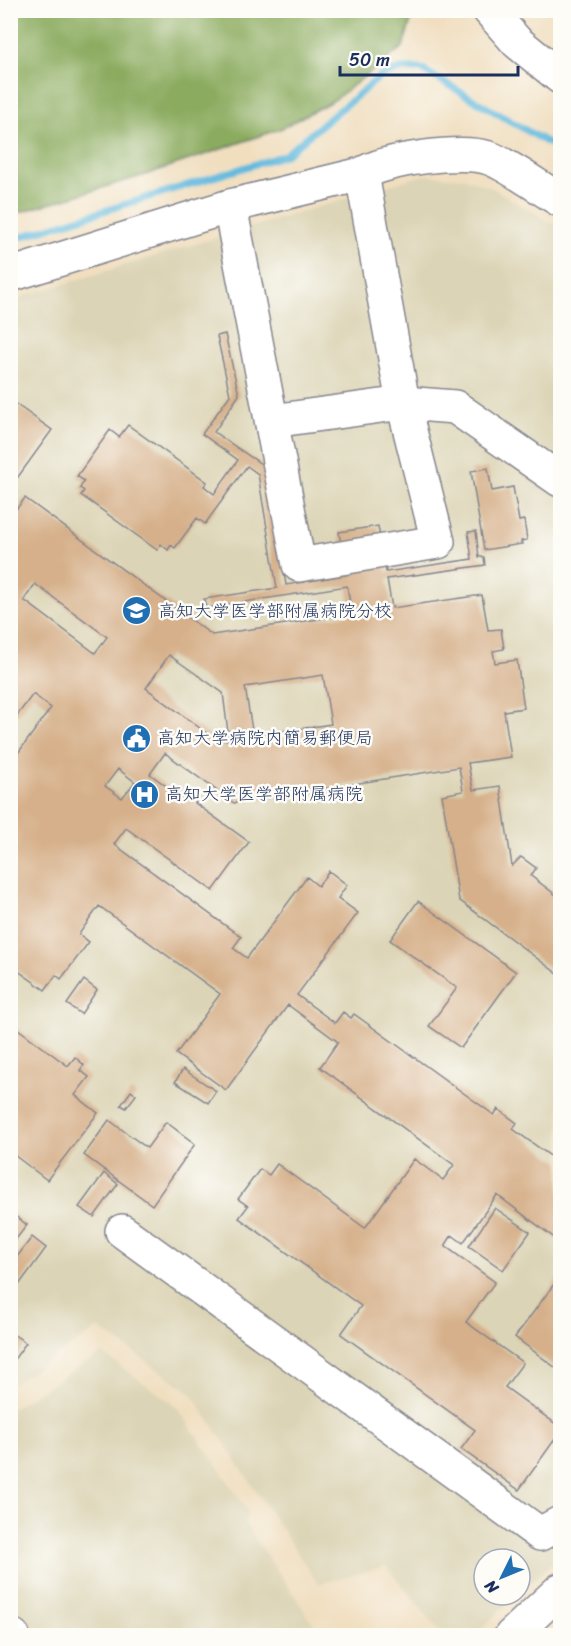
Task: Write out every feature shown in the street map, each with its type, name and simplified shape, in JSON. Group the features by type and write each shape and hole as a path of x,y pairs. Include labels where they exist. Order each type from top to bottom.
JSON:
{"street":[{"path":"489,10 517,42 561,77"},
{"path":"10,275 230,206 362,174 375,166 436,155 488,158 561,200"},
{"path":"230,206 299,565 438,542 403,403 362,174"},
{"path":"272,421 403,403 455,407 561,480"},
{"path":"122,1231 540,1534 561,1523"},
{"path":"511,1635 561,1590"}],"shaded area":[{"path":"423,175 465,178 492,188 560,228 560,1556 532,1581 532,1547 472,1547 472,1607 504,1607 475,1635 443,1635 386,1566 318,1584 191,1393 99,1328 11,1385 11,300"},
{"path":"102,1353 177,1407 248,1511 246,1525 321,1635 34,1636 11,1629 11,1409"}],"green space":[{"path":"11,10 414,11 403,47 334,100 280,129 142,176 11,215"}],"building":[{"path":"225,334 239,395 214,432 267,468 286,585 346,575 339,532 378,526 386,572 472,559 468,532 476,531 479,557 484,557 485,565 387,579 392,608 482,595 488,630 501,629 504,649 493,651 495,663 517,660 524,708 504,711 511,757 468,763 473,790 500,786 512,866 521,857 536,868 531,876 560,898 560,972 558,974 459,900 442,795 463,791 459,767 234,803 165,753 150,774 184,799 190,791 199,797 195,803 249,842 213,891 126,828 114,844 241,937 233,948 247,958 307,877 318,886 329,871 347,885 338,898 358,913 297,995 335,1023 343,1012 351,1018 354,1014 494,1115 498,1109 517,1123 513,1129 560,1163 560,1242 497,1195 463,1243 452,1235 445,1246 495,1282 466,1322 523,1363 505,1387 560,1427 560,1432 519,1490 461,1449 475,1430 341,1334 361,1306 239,1218 248,1206 238,1199 260,1169 269,1175 277,1164 365,1228 414,1159 443,1180 454,1165 320,1067 338,1042 288,1005 226,1090 176,1054 220,994 99,906 79,934 89,942 61,979 56,975 45,990 10,965 10,764 51,708 33,694 10,725 10,517 25,498 212,635 352,614 347,586 206,608 204,599 277,588 258,474 247,466 205,524 197,518 175,548 171,545 168,550 161,544 157,550 81,495 84,491 80,488 84,481 77,476 110,430 119,437 128,425 207,482 204,486 214,494 238,460 202,434 230,395 217,336","holes":["35,584 107,637 95,653 24,600","169,655 223,693 229,740 216,740 146,688","323,675 331,724 253,736 245,687","118,769 135,782 122,798 105,786"]},
{"path":"10,400 52,430 10,488"},
{"path":"488,468 492,491 513,487 519,521 524,520 527,540 521,541 522,544 484,550 471,471"},
{"path":"418,901 516,972 461,1048 429,1026 457,988 390,940"},
{"path":"84,980 97,990 81,1014 67,1004"},
{"path":"10,1023 68,1066 75,1057 84,1065 80,1070 89,1077 75,1095 98,1113 47,1180 10,1152"},
{"path":"183,1069 216,1091 208,1103 175,1082"},
{"path":"131,1091 136,1095 126,1108 121,1105"},
{"path":"109,1120 147,1148 166,1122 195,1144 152,1205 84,1155"},
{"path":"104,1173 118,1184 94,1217 79,1207"},
{"path":"495,1208 530,1232 503,1270 469,1246"},
{"path":"10,1212 27,1225 10,1247"},
{"path":"32,1237 46,1248 13,1293 10,1291 10,1266"},
{"path":"560,1276 560,1371 515,1337"},
{"path":"10,1332 26,1343 10,1365"}],"waterway":[{"path":"10,240 285,155 381,76 400,69 421,69 560,150"}],"place":[{"name":"高知大学医学部附属病院分校","path":"137,611"},
{"name":"高知大学病院内簡易郵便局","path":"136,738"},
{"name":"高知大学医学部附属病院","path":"144,794"}]}
